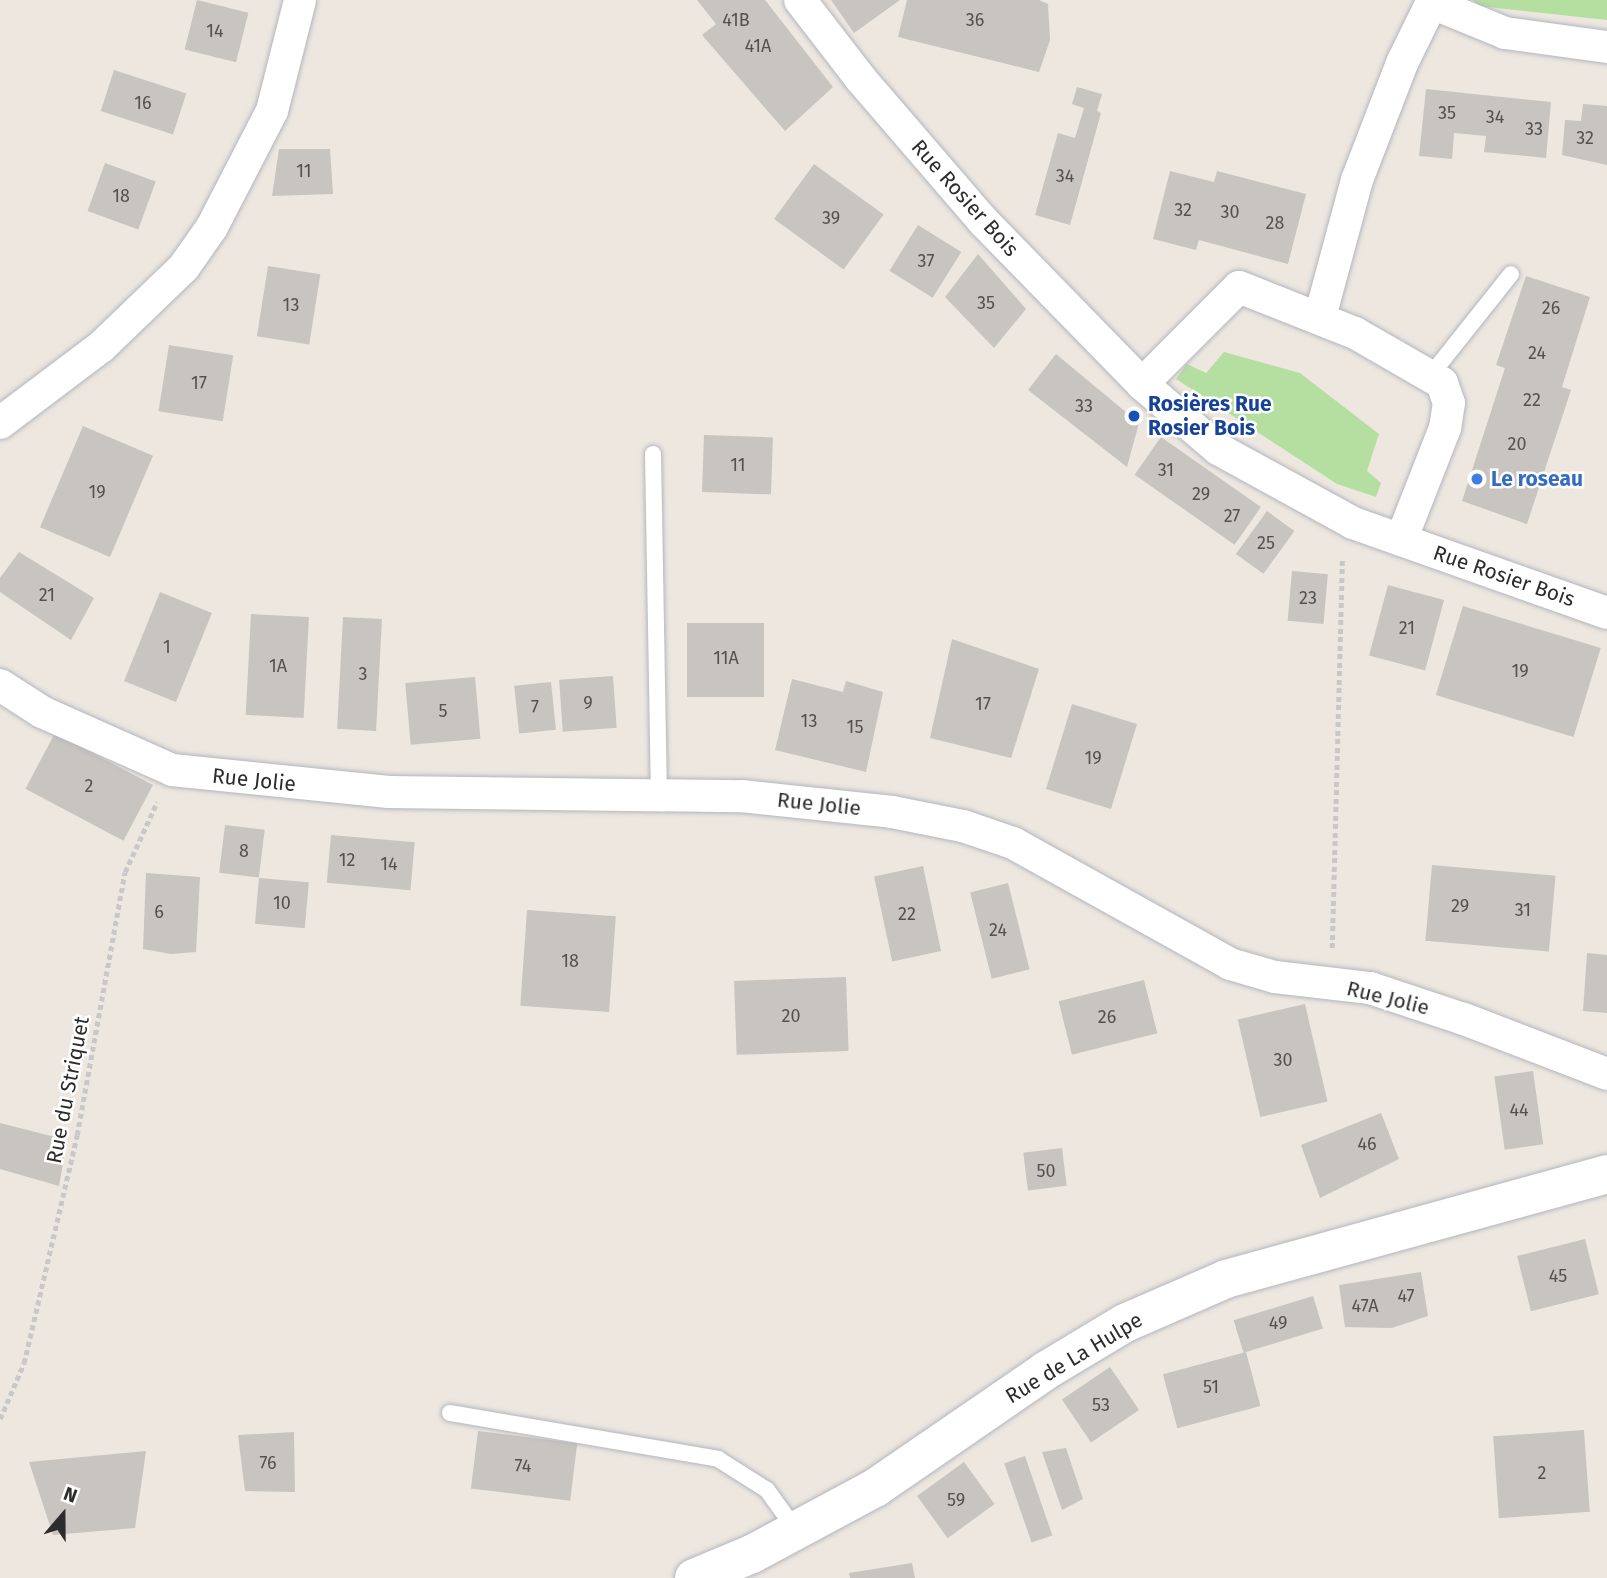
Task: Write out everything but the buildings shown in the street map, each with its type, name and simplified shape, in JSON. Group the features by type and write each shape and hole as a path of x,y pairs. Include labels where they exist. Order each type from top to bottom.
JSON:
{"street":[{"path":"0,423 141,313 191,257 212,226 272,111 300,0"},
{"name":"Rue Rosier Bois","path":"800,0 860,78 983,221 1142,384 1218,449 1343,518 1607,613"},
{"path":"1320,317 1357,180 1402,61 1432,2 1505,33 1607,47"},
{"path":"1142,384 1239,287 1320,317 1442,383 1449,403 1445,428 1401,540"},
{"name":"Rue Jolie","path":"0,685 42,712 172,770 389,792 659,793 802,802 963,826 1013,844 1230,964 1275,977 1370,988 1464,1018 1607,1074"},
{"name":"Rue de La Hulpe","path":"694,1578 797,1530 875,1488 1045,1371 1138,1318 1226,1279 1607,1174"}],"lane":[{"path":"1430,376 1511,274"},
{"path":"653,454 659,793"},
{"path":"450,1413 718,1459 767,1490 797,1530"}],"path":[{"path":"1331,984 1343,518"},
{"name":"Rue du Striquet","path":"0,1419 24,1363 77,1135 125,872 172,770"}],"green space":[{"path":"1473,0 1607,0 1607,20 1478,6"},
{"path":"1224,352 1300,373 1379,434 1367,471 1381,483 1376,497 1337,484 1176,379 1187,364 1206,373"}],"place":[{"name":"Rosières Rue Rosier Bois","path":"1134,416"},
{"name":"Le roseau","path":"1477,479"}]}
